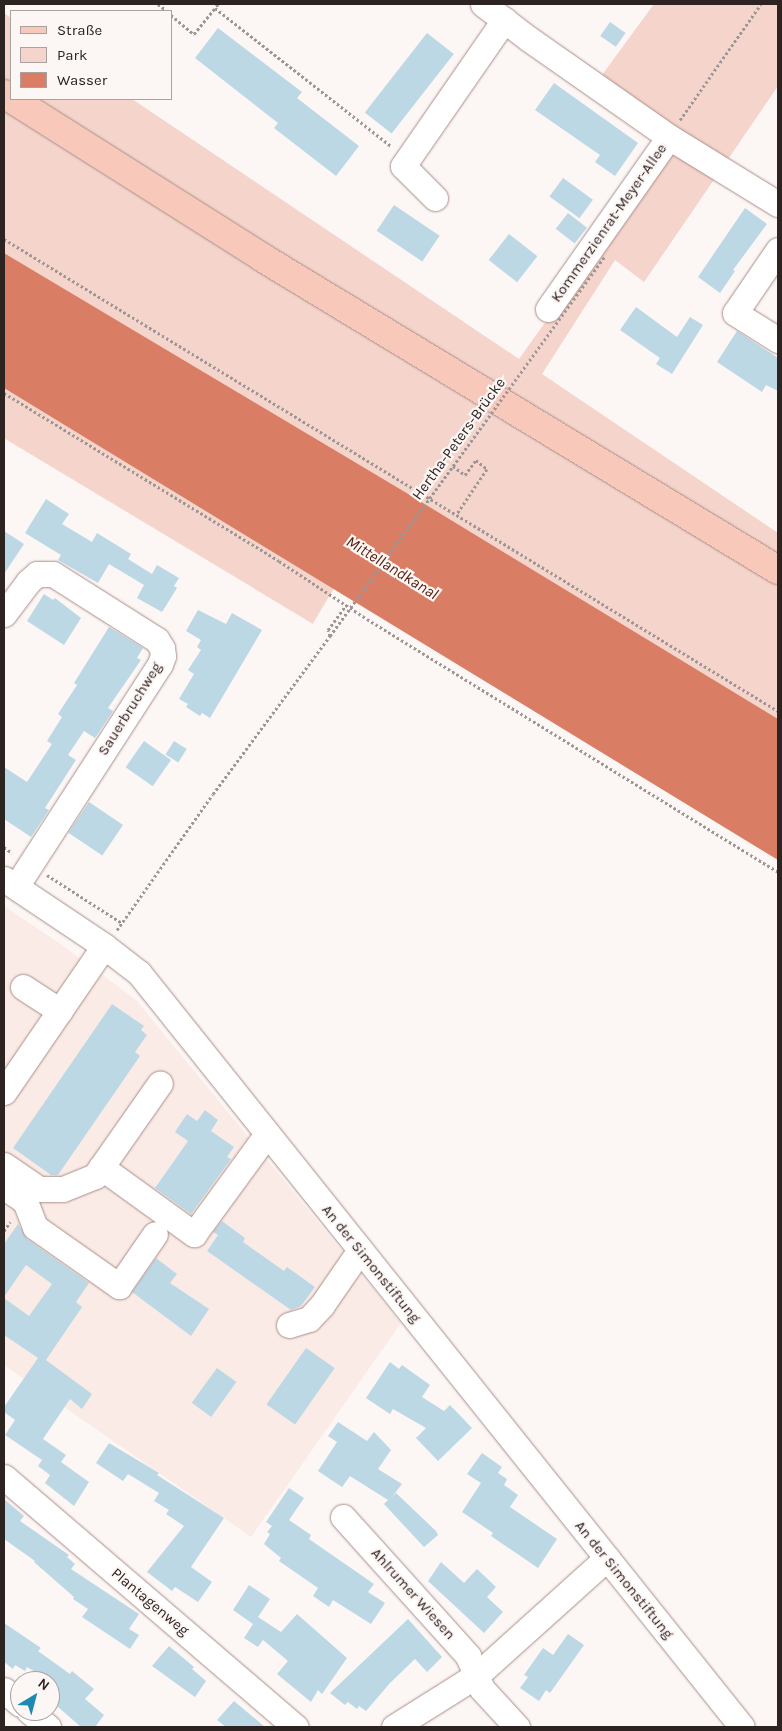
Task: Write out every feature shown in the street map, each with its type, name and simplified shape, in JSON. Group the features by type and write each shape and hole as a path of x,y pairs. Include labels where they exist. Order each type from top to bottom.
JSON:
{"main road":[{"path":"16,100 263,258 778,570"}],"street":[{"name":"Kommerzienrat-Meyer-Allee","path":"483,4 669,137 778,204"},
{"path":"435,198 403,166 504,20"},
{"name":"Kommerzienrat-Meyer-Allee","path":"548,309 669,137"},
{"path":"778,250 735,313 778,340"},
{"name":"Sauerbruchweg","path":"4,614 28,582 37,574 53,574 157,640 162,648 163,656 160,664 31,865 10,883"},
{"name":"An der Simonstiftung","path":"10,883 104,946 139,973 742,1727"},
{"path":"4,1092 104,946"},
{"path":"23,987 60,1011"},
{"path":"4,1165 39,1189 63,1189 95,1176 160,1084"},
{"path":"102,1167 194,1234 267,1134"},
{"path":"4,1187 25,1201 35,1227 119,1286 155,1234"},
{"path":"289,1325 309,1320 322,1305 360,1250"},
{"name":"Plantagenweg","path":"4,1478 296,1727"},
{"name":"Ahlrumer Wiesen","path":"342,1517 468,1656 482,1689 517,1727"},
{"path":"394,1727 477,1675 606,1558"}],"path":[{"path":"172,16 194,34 218,4"},
{"path":"669,137 761,4"},
{"path":"214,8 408,159"},
{"path":"4,240 778,711"},
{"name":"Hertha-Peters-Brücke","path":"330,636 606,255"},
{"path":"4,393 279,561 346,605 778,872"},
{"path":"453,466 465,475 476,460 487,469 456,515"},
{"path":"104,946 330,636 328,630 346,605"},
{"path":"4,847 122,923"}],"shaded area":[{"path":"4,906 59,943 136,1000 401,1323 251,1537 4,1365"}],"green space":[{"path":"654,4 778,4 778,86 644,282 615,260 542,374 778,533 778,719 405,492 4,253 4,13 10,17 10,100 133,100 519,359 682,131 602,75"},
{"path":"4,388 335,587 313,624 4,438"}],"water":[{"name":"Mittellandkanal","path":"4,253 405,492 778,719 778,860 4,388"}],"building":[{"path":"610,22 626,33 616,47 600,36"},
{"path":"218,28 302,92 297,98 359,146 336,176 274,128 278,123 195,58"},
{"path":"427,33 454,54 392,134 365,113"},
{"path":"554,83 638,143 615,176 595,162 600,155 535,110"},
{"path":"563,178 593,200 579,218 549,197"},
{"path":"394,205 440,236 422,261 377,231"},
{"path":"745,208 767,224 733,270 735,271 720,293 698,277"},
{"path":"568,213 587,228 575,244 556,229"},
{"path":"509,234 537,256 517,282 489,260"},
{"path":"636,307 677,337 690,317 703,325 672,374 656,364 660,358 620,330"},
{"path":"737,331 778,358 778,391 766,385 762,392 717,362"},
{"path":"46,499 69,514 62,524 92,542 97,533 131,554 128,559 152,574 157,565 179,578 174,586 177,588 162,612 137,598 144,585 109,564 98,583 58,560 61,555 25,533"},
{"path":"4,531 24,544 4,574"},
{"path":"44,594 53,600 55,598 81,618 64,645 27,621"},
{"path":"198,610 226,624 232,613 262,630 210,718 202,713 200,716 186,707 188,704 179,699 194,674 188,670 201,650 197,647 201,640 186,631"},
{"path":"109,627 143,648 137,658 141,660 108,708 113,711 95,738 84,731 68,755 76,760 45,808 49,810 31,837 4,819 4,767 27,782 52,744 47,741 62,717 58,714 77,685 74,683"},
{"path":"144,741 171,760 153,786 126,767"},
{"path":"174,741 187,749 178,763 166,755"},
{"path":"89,802 123,825 102,856 68,833"},
{"path":"112,1004 144,1026 141,1030 147,1035 135,1052 140,1056 58,1175 51,1175 13,1148"},
{"path":"205,1110 218,1120 211,1131 234,1147 227,1157 231,1159 191,1214 155,1188 188,1141 175,1132 187,1114 197,1121"},
{"path":"222,1221 245,1238 243,1242 284,1271 287,1267 315,1287 301,1306 291,1310 207,1251 218,1235 213,1232"},
{"path":"18,1224 27,1239 89,1283 76,1302 82,1307 46,1360 92,1394 82,1409 70,1399 43,1439 66,1455 61,1462 89,1482 74,1506 45,1483 50,1475 38,1466 42,1460 5,1435 15,1420 4,1412 4,1407 38,1358 4,1335 4,1298 29,1316 52,1284 26,1265 4,1297 4,1244"},
{"path":"156,1258 177,1274 170,1283 209,1309 191,1336 132,1292"},
{"path":"306,1348 335,1368 295,1425 266,1405"},
{"path":"390,1362 399,1369 402,1365 430,1385 422,1397 444,1411 450,1405 472,1428 438,1461 416,1438 426,1428 393,1409 390,1414 366,1398"},
{"path":"217,1368 236,1382 211,1417 192,1403"},
{"path":"338,1422 367,1441 374,1432 391,1450 378,1469 402,1484 392,1497 396,1493 436,1531 438,1535 424,1547 384,1504 388,1500 350,1476 342,1487 318,1471 337,1442 328,1436"},
{"path":"109,1443 159,1473 157,1475 224,1518 191,1567 212,1582 198,1602 175,1587 172,1591 147,1572 184,1526 166,1514 169,1510 154,1501 159,1493 128,1474 123,1481 96,1463"},
{"path":"482,1453 502,1467 498,1473 507,1479 504,1485 518,1495 510,1507 557,1539 538,1568 491,1536 493,1533 462,1512 481,1483 467,1474"},
{"path":"289,1488 304,1498 289,1520 311,1535 309,1539 374,1584 368,1592 385,1603 371,1624 333,1600 329,1607 313,1596 318,1588 279,1561 281,1558 264,1544 270,1534 267,1532 272,1526 266,1522"},
{"path":"4,1499 24,1516 20,1521 69,1555 67,1557 75,1564 71,1569 139,1614 129,1629 139,1635 130,1649 82,1617 88,1609 73,1599 74,1597 35,1561 4,1539"},
{"path":"441,1562 464,1583 477,1569 496,1587 487,1597 503,1612 484,1633 428,1581"},
{"path":"249,1585 270,1599 258,1617 281,1632 297,1614 347,1658 322,1694 318,1690 311,1702 277,1674 288,1661 263,1640 258,1647 244,1638 253,1624 233,1610"},
{"path":"408,1619 442,1657 427,1672 415,1659 390,1683 366,1711 359,1706 357,1709 348,1702 345,1705 330,1693"},
{"path":"4,1623 41,1648 38,1651 70,1674 72,1671 94,1689 85,1699 104,1715 95,1727 81,1727 60,1709 60,1671 34,1671 27,1667 25,1671 15,1665 13,1669 4,1662"},
{"path":"568,1634 584,1645 550,1693 546,1690 539,1701 520,1688 528,1677 524,1675 543,1648 553,1655"},
{"path":"169,1646 194,1667 192,1669 206,1681 195,1697 152,1666"},
{"path":"234,1701 265,1727 226,1727 217,1720"}]}
